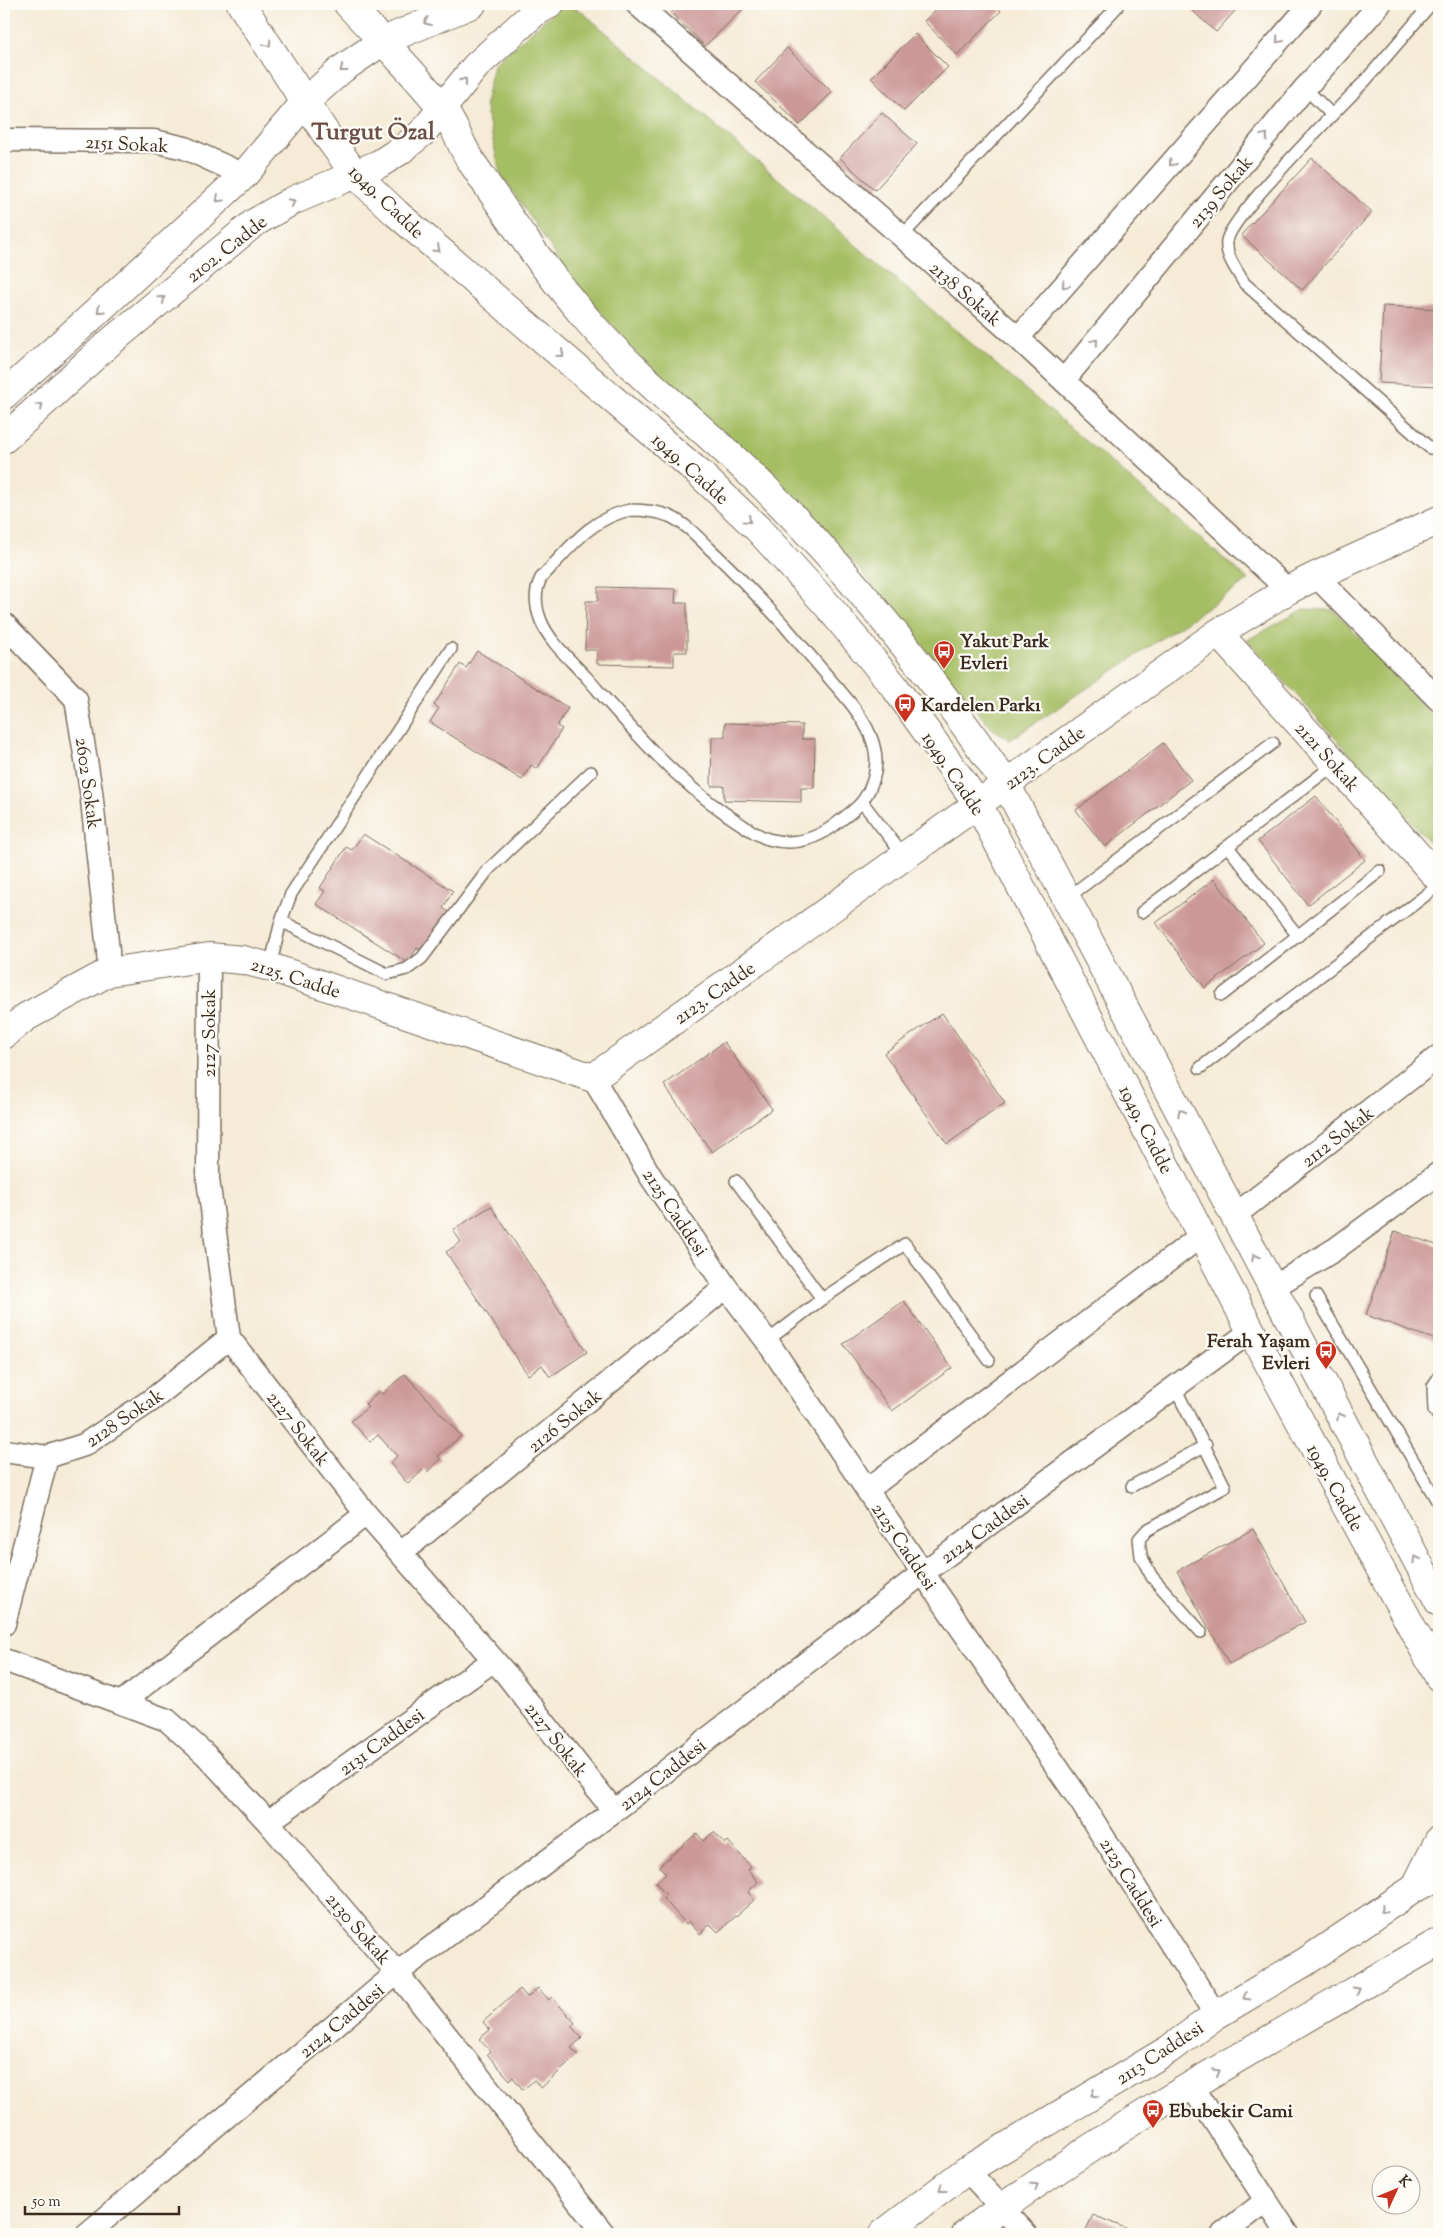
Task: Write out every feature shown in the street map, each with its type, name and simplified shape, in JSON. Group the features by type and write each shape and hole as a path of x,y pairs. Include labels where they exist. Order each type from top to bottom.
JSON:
{"street":[{"name":"1949. Cadde","path":"241,4 328,137 355,174 396,212 699,473 757,528 828,606 894,686 978,804 1251,1331 1439,1677"},
{"name":"1949. Cadde","path":"348,4 442,109 469,158 540,263 592,325 674,406 766,488 838,567 966,725 1006,784 1439,1600"},
{"name":"2102. Cadde","path":"4,395 90,319 244,175 306,101 342,69 382,41 472,4"},
{"name":"2102. Cadde","path":"4,439 108,344 254,223 292,201 379,164 402,150 423,132 476,66 534,13 550,4"},
{"name":"2138 Sokak","path":"638,4 1018,338 1288,590"},
{"path":"1018,338 1311,4"},
{"name":"2139 Sokak","path":"1064,380 1305,88 1380,4"},
{"name":"2151 Sokak","path":"4,140 154,141 185,148 244,175"},
{"name":"2123. Cadde","path":"593,1078 1218,633 1288,590 1439,520"},
{"path":"1316,576 1439,700"},
{"name":"2602 Sokak","path":"4,624 76,699 92,800 109,972"},
{"name":"2121 Sokak","path":"1218,633 1439,879"},
{"name":"2125. Cadde","path":"4,1035 26,1017 109,972 209,957 243,960 270,967 593,1078"},
{"name":"2127 Sokak","path":"209,957 208,1179 230,1338 366,1514 494,1660 614,1811"},
{"name":"2112 Sokak","path":"1234,1216 1439,1056"},
{"name":"2125 Caddesi","path":"593,1078 651,1177 726,1287 767,1341 1083,1805 1216,2015"},
{"path":"1272,1288 1334,1250 1439,1173"},
{"path":"867,1490 1202,1235"},
{"name":"2126 Sokak","path":"401,1553 726,1287"},
{"name":"2124 Caddesi","path":"87,2234 397,1972 614,1811 924,1572 1251,1331"},
{"name":"2128 Sokak","path":"4,1451 47,1457 84,1445 153,1399 230,1338"},
{"path":"4,1624 47,1457"},
{"path":"122,1702 366,1514"},
{"name":"2130 Sokak","path":"4,1660 167,1720 206,1755 268,1822 397,1972 604,2234"},
{"name":"2131 Caddesi","path":"268,1822 494,1660"},
{"path":"1415,1888 1439,1840"},
{"name":"2113 Caddesi","path":"883,2234 967,2170 1168,2050 1216,2015 1305,1962 1415,1888 1439,1876"},
{"path":"966,2234 1137,2118 1439,1942"},
{"path":"1192,2087 1288,2234"},
{"path":"967,2170 1026,2234"},
{"path":"1223,2234 1266,2201"}],"lane":[{"path":"1431,4 1240,218 1227,240 1229,255 1244,283 1430,448 1439,449"},
{"path":"901,237 1117,7"},
{"path":"1305,88 1332,115"},
{"path":"644,510 663,514 681,523 747,584 860,714 873,740 875,754 872,781 862,802 826,833 795,842 781,842 755,833 714,806 685,784 644,744 548,634 536,604 536,588 541,578 586,531 606,517 624,512 644,510"},
{"path":"270,967 281,921 291,894 451,649"},
{"path":"1067,898 1273,743"},
{"path":"1142,912 1335,764"},
{"path":"281,921 387,974 407,969 422,958 488,870 590,772"},
{"path":"862,802 904,857"},
{"path":"1228,847 1298,936"},
{"path":"1222,995 1380,872"},
{"path":"1200,1068 1439,885"},
{"path":"736,1181 822,1299"},
{"path":"767,1341 822,1299 905,1244 988,1360"},
{"path":"1316,1296 1439,1504"},
{"path":"1439,1377 1433,1386 1434,1410 1439,1417"},
{"path":"1174,1388 1206,1445 1225,1487 1147,1530 1139,1539 1141,1556 1152,1577 1201,1632"},
{"path":"1132,1486 1206,1445"}],"green space":[{"path":"563,4 581,11 1249,580 1010,740 990,727 855,564 629,346 568,273 500,173 485,104 494,64"},
{"path":"1304,609 1334,610 1439,723 1439,853 1247,640"}],"building":[{"path":"681,4 748,4 705,46 671,13"},
{"path":"942,4 994,4 1001,11 957,55 924,21"},
{"path":"1185,4 1241,4 1216,32"},
{"path":"915,34 948,67 904,111 871,78"},
{"path":"787,48 832,92 800,125 755,82"},
{"path":"882,113 917,144 875,190 840,158"},
{"path":"1312,158 1372,212 1302,290 1241,235"},
{"path":"1383,306 1439,309 1439,386 1379,383"},
{"path":"598,587 676,589 675,603 687,603 687,652 674,652 674,666 597,664 597,650 585,650 586,601 598,601"},
{"path":"477,651 568,708 557,726 562,729 537,769 531,765 522,780 430,722 439,708 434,705 460,664 466,668"},
{"path":"725,723 802,725 802,739 815,739 814,788 801,788 801,802 724,800 724,786 711,786 712,737 725,737"},
{"path":"1163,743 1191,780 1105,847 1076,810"},
{"path":"1316,796 1365,860 1308,905 1258,841"},
{"path":"363,834 453,891 443,908 449,912 423,952 417,948 408,963 316,904 325,891 320,888 346,847 352,850"},
{"path":"1214,879 1264,943 1205,988 1156,923"},
{"path":"942,1013 1005,1103 947,1144 884,1053"},
{"path":"724,1042 772,1109 712,1152 664,1085"},
{"path":"491,1206 587,1352 550,1377 542,1365 528,1375 446,1252 461,1242 453,1230"},
{"path":"1395,1231 1439,1246 1439,1341 1366,1315"},
{"path":"904,1301 952,1368 892,1411 843,1344"},
{"path":"405,1374 461,1436 438,1456 441,1459 427,1472 424,1469 408,1484 390,1463 397,1456 378,1435 370,1442 351,1421 368,1407 365,1404 379,1391 382,1394"},
{"path":"1253,1529 1305,1622 1229,1664 1177,1571"},
{"path":"714,1832 725,1844 728,1841 751,1867 748,1870 758,1882 748,1892 754,1900 718,1932 710,1924 700,1934 689,1921 686,1924 663,1898 666,1895 656,1883 666,1874 659,1866 697,1833 703,1841"},
{"path":"538,1988 549,2000 552,1997 575,2023 571,2026 582,2038 571,2048 578,2055 541,2088 534,2080 523,2090 513,2077 510,2080 487,2054 490,2051 479,2039 490,2030 483,2022 520,1989 527,1997"},
{"path":"1093,2215 1140,2234 1084,2234"}],"place":[{"name":"Yakut Park Evleri","path":"944,670"},
{"name":"Kardelen Parkı","path":"905,723"},
{"name":"Ferah Yaşam Evleri","path":"1326,1370"},
{"name":"Ebubekir Cami","path":"1153,2129"}],"district":[{"name":"Turgut Özal","path":"373,131"}]}
